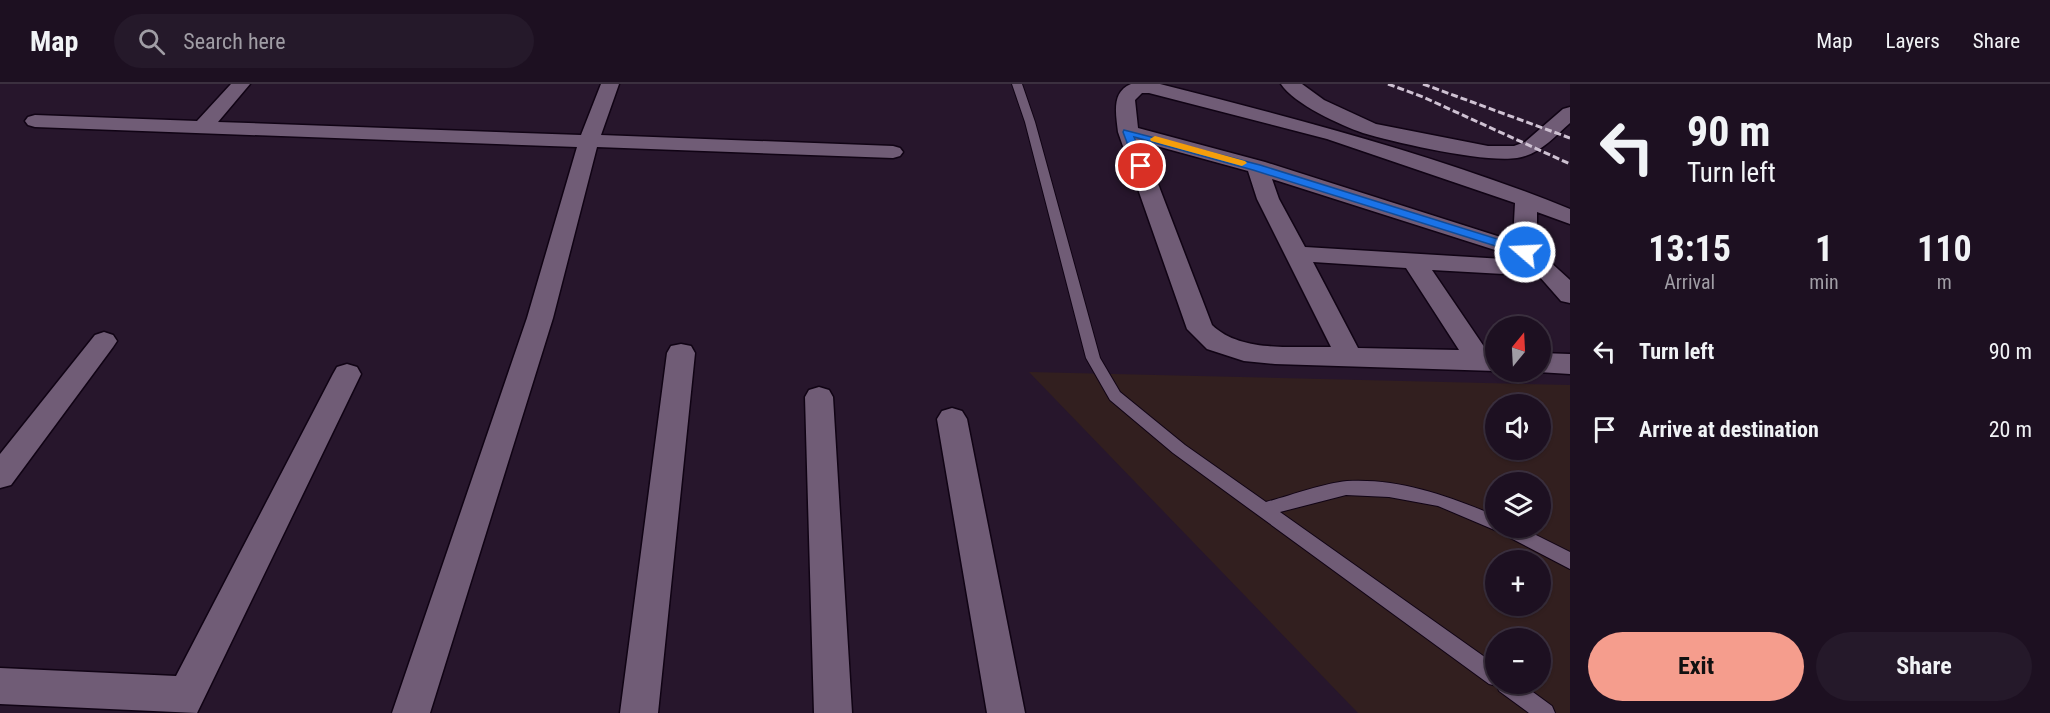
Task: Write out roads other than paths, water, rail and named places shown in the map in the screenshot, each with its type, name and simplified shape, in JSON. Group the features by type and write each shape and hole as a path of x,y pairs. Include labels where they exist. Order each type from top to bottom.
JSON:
{"street":[{"path":"203,126 241,84"},
{"path":"411,713 540,318 589,139 610,84"},
{"path":"1290,84 1317,104 1346,119 1389,133 1460,148 1507,153 1532,146 1570,113"},
{"path":"1485,361 1275,355 1222,347 1209,339 1200,329 1128,132 1125,98 1129,91 1137,87 1170,92 1335,135 1570,217"},
{"path":"1317,104 1323,124 1335,135"},
{"path":"35,121 589,139 893,152"},
{"path":"1128,132 1257,168 1525,252 1546,269 1570,295"},
{"path":"1257,168 1268,199 1349,356"},
{"path":"1525,252 1526,200"},
{"path":"1295,254 1546,269"},
{"path":"1414,262 1485,358"},
{"path":"0,476 104,341"},
{"path":"639,713 681,353"},
{"path":"1551,363 1570,364"},
{"path":"0,686 182,704 347,374"},
{"path":"819,397 833,713"},
{"path":"952,419 1006,713"}],"lane":[{"path":"1017,84 1030,122 1093,358 1115,396 1179,449 1485,668"},
{"path":"1263,510 1346,488 1389,490 1441,500 1485,519"},
{"path":"1527,538 1570,561"},
{"path":"1519,694 1545,713"}],"railway":[{"path":"1388,84 1423,97 1570,164"},
{"path":"1423,84 1570,138"}]}
